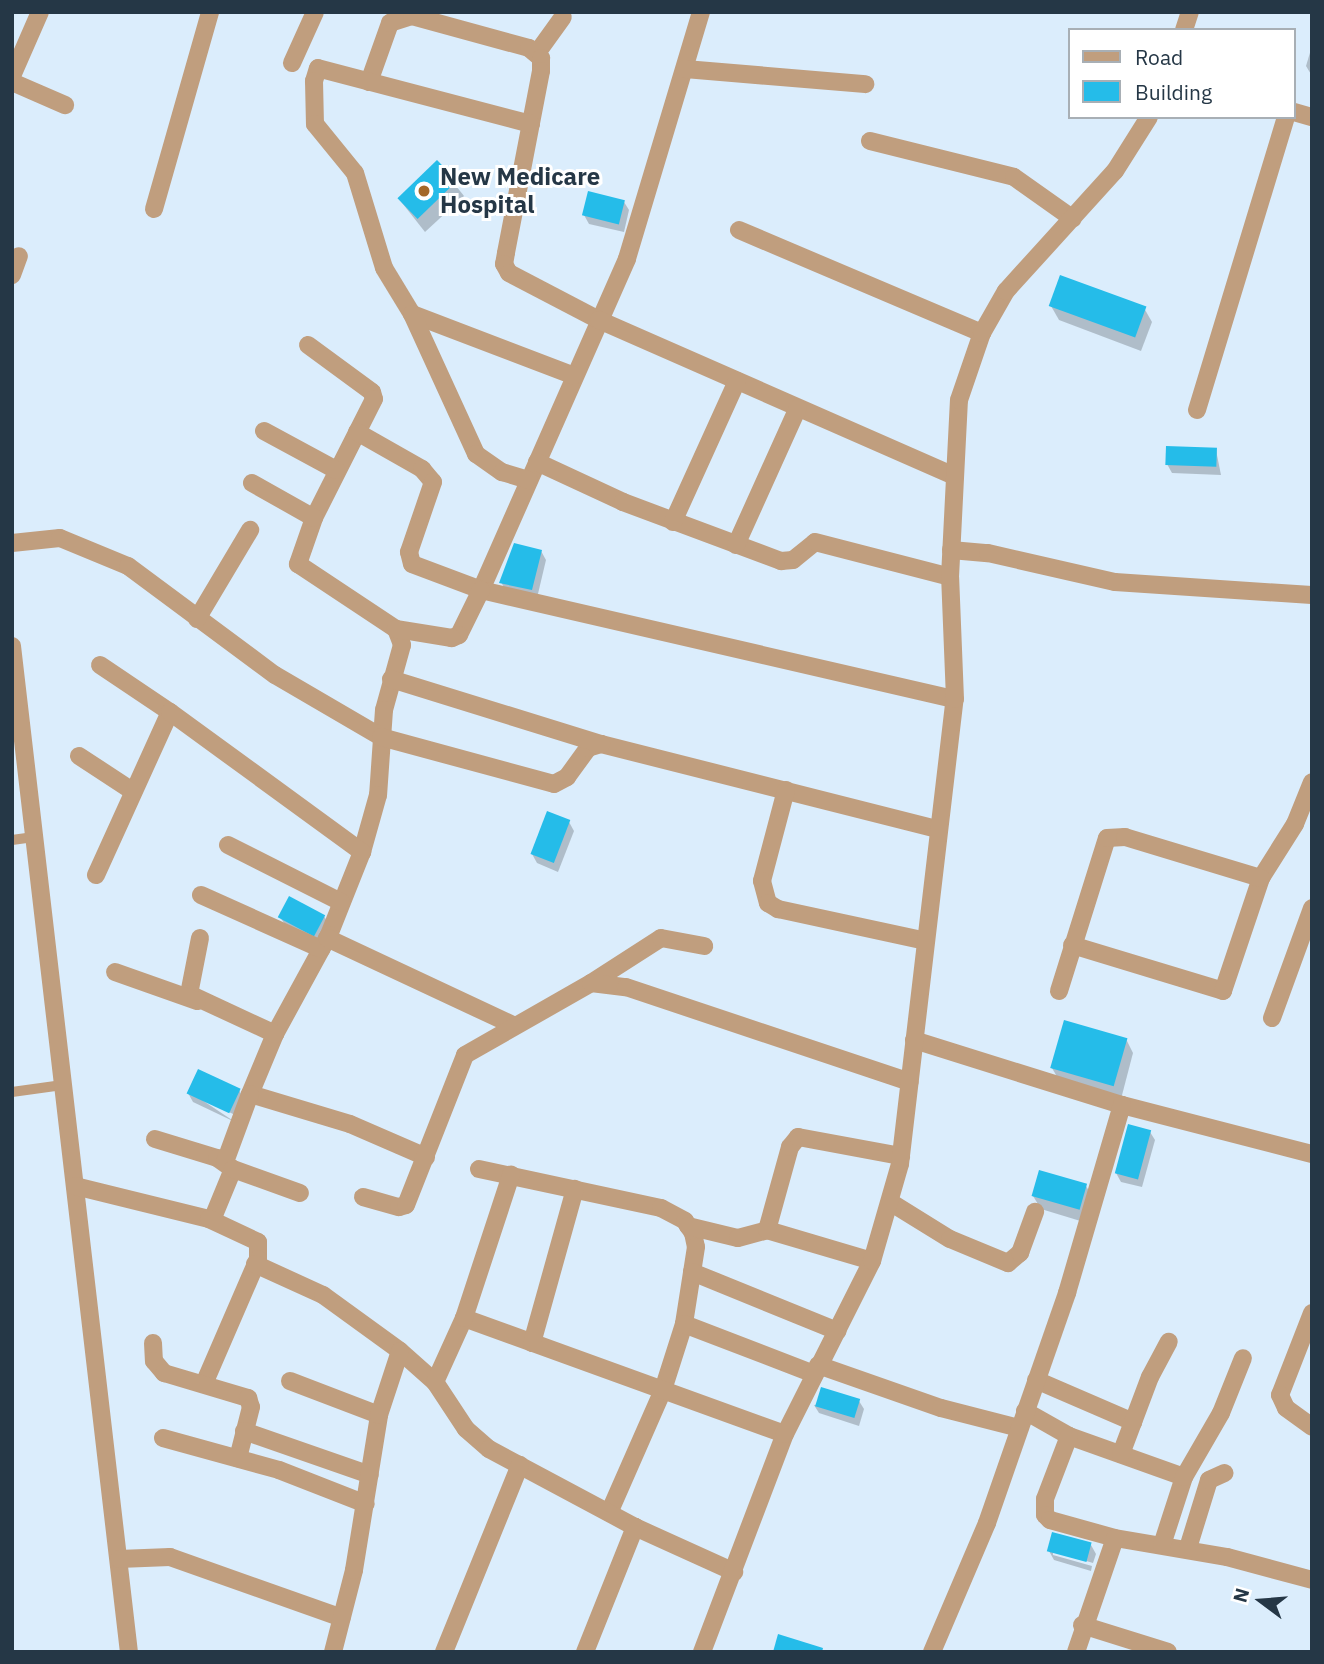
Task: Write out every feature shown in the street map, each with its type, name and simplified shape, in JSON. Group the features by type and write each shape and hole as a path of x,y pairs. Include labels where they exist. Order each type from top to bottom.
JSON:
{"street":[{"path":"40,12 12,79 65,105"},
{"path":"154,209 210,12"},
{"path":"292,63 315,12"},
{"path":"308,345 372,392 373,404 336,470 314,518 298,564 396,629 452,638 459,635 627,259 701,12"},
{"path":"369,82 390,23 412,16 537,53"},
{"path":"563,17 537,53 541,71 504,264 519,281 599,320 954,476"},
{"path":"529,480 502,472 476,454 412,314 384,268 355,173 314,124 314,81 318,68 531,124"},
{"path":"685,69 865,84"},
{"path":"702,1652 785,1434 872,1261 901,1156 955,699 950,577 959,400 982,333 1006,290 1115,171 1148,119"},
{"path":"1197,410 1285,119"},
{"path":"870,141 1014,177 1073,219"},
{"path":"739,230 982,333"},
{"path":"12,275 19,256"},
{"path":"412,314 574,376"},
{"path":"673,522 737,381"},
{"path":"736,545 797,408"},
{"path":"264,430 336,470"},
{"path":"357,432 422,469 433,482 409,552 412,564 481,590 955,699"},
{"path":"537,462 673,522 788,562 816,542 950,577"},
{"path":"252,482 314,518"},
{"path":"197,619 250,530"},
{"path":"12,542 60,538 87,546 128,566 275,675 381,737 554,784 567,777 588,748 601,744"},
{"path":"951,550 988,553 1115,582 1312,595"},
{"path":"212,1220 250,1094 275,1034 324,944 362,852 378,795 381,737 391,679 402,645 396,629"},
{"path":"12,646 16,712 64,1085 129,1652"},
{"path":"100,664 362,852"},
{"path":"391,679 601,744 938,830"},
{"path":"96,875 131,790 170,712"},
{"path":"79,756 131,790"},
{"path":"1072,945 1223,991 1261,878 1294,824 1312,782"},
{"path":"786,790 762,881 768,903 778,909 926,942"},
{"path":"1059,991 1107,838 1125,837 1261,878"},
{"path":"228,845 341,902"},
{"path":"201,895 513,1025"},
{"path":"1272,1018 1312,908"},
{"path":"198,1002 188,988 200,937"},
{"path":"363,1197 399,1207 406,1205 465,1055 513,1025 591,983 661,938 704,946"},
{"path":"115,972 275,1034"},
{"path":"591,983 626,987 910,1082"},
{"path":"914,1040 1122,1105 1312,1154"},
{"path":"250,1094 350,1124 426,1157"},
{"path":"932,1652 987,1523 1103,1180 1122,1105"},
{"path":"767,1230 790,1147 798,1137 901,1156"},
{"path":"155,1139 300,1193"},
{"path":"479,1169 661,1208 688,1226 738,1238 767,1230 872,1261"},
{"path":"435,1382 464,1318 511,1175"},
{"path":"75,1186 212,1220 258,1242 256,1265 204,1384"},
{"path":"532,1343 575,1189"},
{"path":"890,1202 950,1240 1008,1263 1020,1253 1035,1212"},
{"path":"609,1513 663,1390 684,1324 696,1247 688,1226"},
{"path":"256,1265 323,1295 400,1351 435,1382 466,1429 489,1449 635,1527 734,1572"},
{"path":"692,1272 837,1331"},
{"path":"1312,1313 1280,1395 1286,1408 1312,1427"},
{"path":"464,1318 785,1434"},
{"path":"684,1324 941,1408 1022,1420 1184,1477"},
{"path":"1121,1454 1169,1342"},
{"path":"153,1343 154,1361 164,1373 248,1398 252,1402 238,1458"},
{"path":"333,1652 366,1504 379,1415 400,1351"},
{"path":"1162,1545 1184,1477 1221,1413 1243,1358"},
{"path":"1036,1380 1133,1422"},
{"path":"290,1381 379,1415"},
{"path":"244,1431 370,1475"},
{"path":"1069,1436 1045,1499 1045,1515 1060,1525 1115,1538 1188,1548 1311,1578"},
{"path":"163,1438 238,1458 366,1504"},
{"path":"444,1652 520,1465"},
{"path":"1188,1548 1209,1480 1225,1473"},
{"path":"585,1652 635,1527"},
{"path":"1076,1652 1082,1625 1115,1538"},
{"path":"119,1559 170,1557 342,1618"},
{"path":"1082,1625 1168,1652"}],"lane":[{"path":"12,840 34,837"},
{"path":"12,1092 64,1085"}],"building":[{"path":"437,160 457,181 418,219 397,198"},
{"path":"588,191 625,200 619,224 582,215"},
{"path":"1060,275 1146,306 1135,337 1049,306"},
{"path":"1166,446 1217,448 1216,467 1165,465"},
{"path":"514,543 542,550 532,590 499,583"},
{"path":"547,811 570,820 554,863 531,854"},
{"path":"289,896 325,915 314,936 278,917"},
{"path":"1064,1020 1127,1038 1114,1086 1050,1068"},
{"path":"198,1069 241,1089 229,1113 187,1093"},
{"path":"1128,1124 1151,1130 1138,1179 1115,1173"},
{"path":"1039,1170 1087,1184 1080,1210 1032,1196"},
{"path":"821,1387 860,1399 854,1418 815,1406"},
{"path":"1052,1532 1092,1543 1086,1562 1047,1551"},
{"path":"778,1634 823,1648 822,1652 773,1652"}],"place":[{"name":"New Medicare Hospital","path":"424,191"}]}
